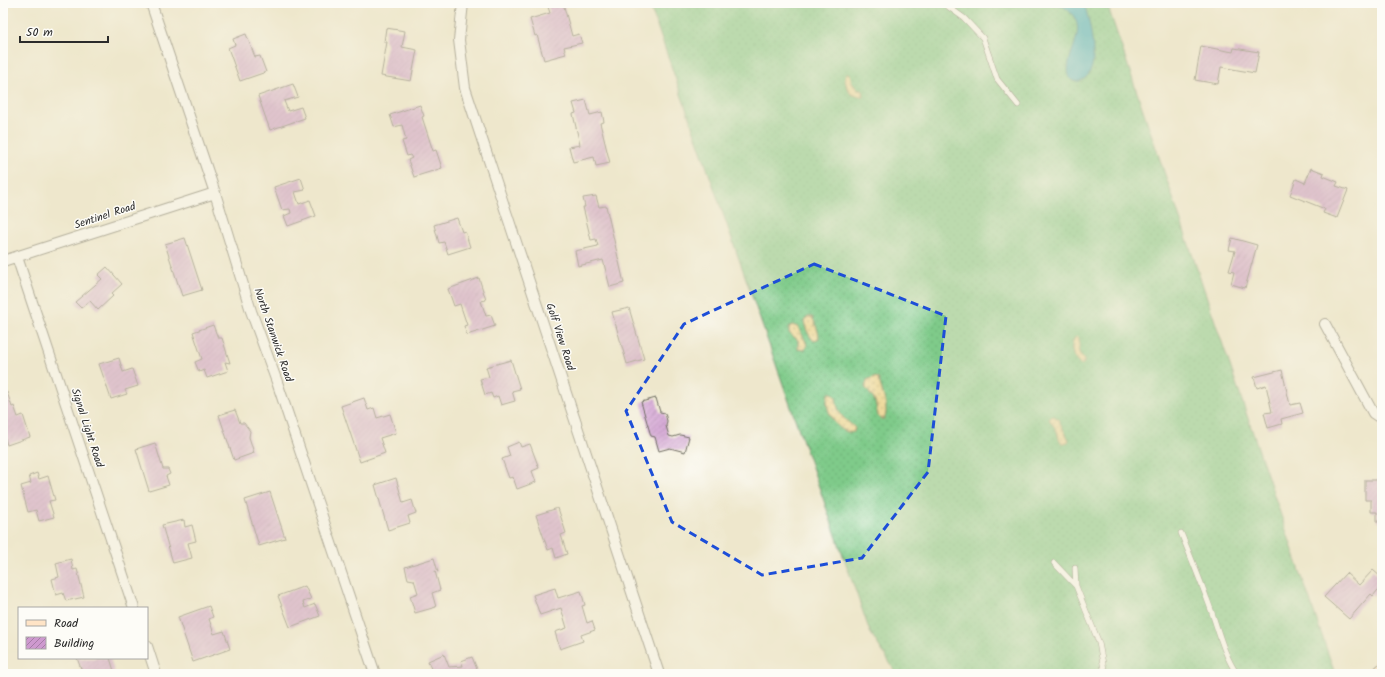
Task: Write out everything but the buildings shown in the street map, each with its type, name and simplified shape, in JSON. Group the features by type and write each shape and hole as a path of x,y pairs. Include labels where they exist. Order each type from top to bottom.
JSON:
{"street":[{"name":"North Stanwick Road","path":"151,3 215,193 251,312 277,382 375,674"},
{"name":"Golf View Road","path":"463,3 459,40 465,88 659,674"},
{"name":"Sentinel Road","path":"3,261 215,193"},
{"name":"Signal Light Road","path":"17,257 134,607"},
{"path":"1325,324 1373,413 1382,419"},
{"path":"148,649 156,674"}],"lane":[{"path":"943,4 964,18 983,38 997,79 1018,105"},
{"path":"1181,533 1208,600 1222,644 1237,674"},
{"path":"1054,563 1076,586"},
{"path":"1075,568 1076,586 1098,643 1105,674"}],"highlighted area":[{"path":"814,264 946,316 928,472 862,558 762,575 672,522 626,411 684,324"}],"green space":[{"path":"649,3 1110,3 1107,4 1335,674 897,674 870,632"}],"sand":[{"path":"846,74 850,74 852,83 858,90 862,90 864,93 863,96 856,96 849,92 845,79"},
{"path":"808,317 812,317 816,324 819,338 814,341 806,329 804,321"},
{"path":"792,325 798,327 806,342 807,346 804,350 798,349 798,340 789,333 789,327"},
{"path":"1077,336 1079,338 1079,354 1084,360 1084,363 1081,365 1075,359 1072,351 1074,339"},
{"path":"874,377 878,378 886,405 886,415 884,419 881,419 878,416 875,401 865,387 867,380"},
{"path":"829,393 832,393 835,396 839,411 855,428 854,432 848,432 842,429 832,419 827,405"},
{"path":"1054,416 1058,419 1068,438 1069,441 1066,443 1062,443 1059,439 1057,431 1049,419 1050,417"}],"water":[{"path":"1054,3 1084,3 1091,34 1093,59 1092,68 1089,74 1084,79 1079,81 1070,79 1068,68 1077,35 1075,19 1070,12 1061,5"}]}
